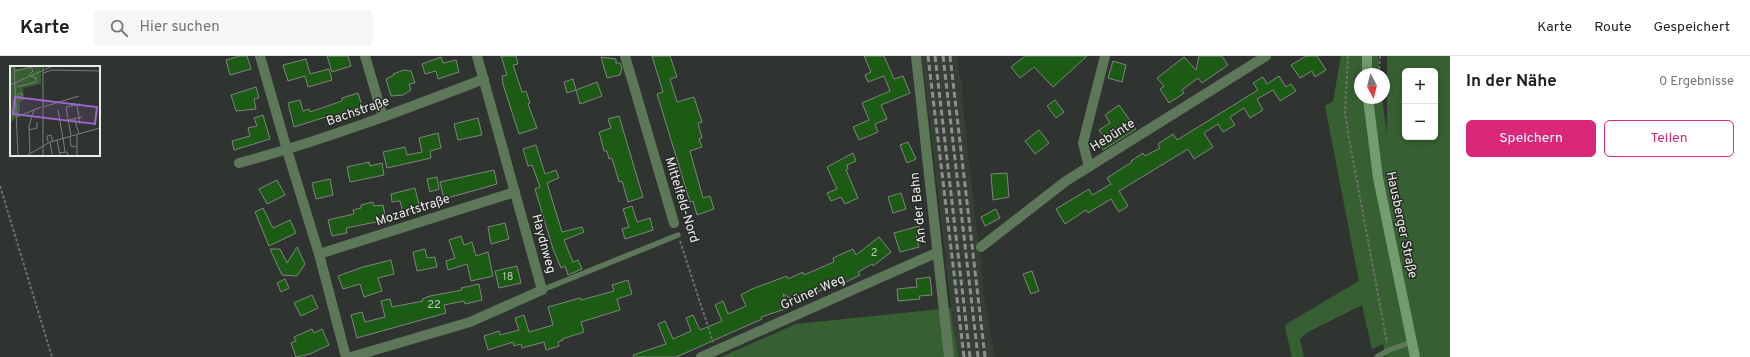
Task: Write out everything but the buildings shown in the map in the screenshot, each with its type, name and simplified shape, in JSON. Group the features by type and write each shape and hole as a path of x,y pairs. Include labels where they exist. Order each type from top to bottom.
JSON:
{"main road":[{"path":"1367,56 1368,68"},
{"name":"Hausberger Straße","path":"1369,104 1378,178 1415,357"}],"street":[{"path":"260,56 287,150 320,254 346,357"},
{"path":"365,56 383,117"},
{"name":"Haydnweg","path":"351,357 470,322 542,290 477,56"},
{"name":"Mittelfeld-Nord","path":"625,56 674,223"},
{"name":"An der Bahn","path":"916,56 936,253 949,357"},
{"path":"1089,167 1083,143 1105,56"},
{"name":"Hebünte","path":"981,248 1066,181 1266,56"},
{"name":"Bachstraße","path":"239,163 287,150 383,117 484,79"},
{"name":"Mozartstraße","path":"320,254 515,192"},
{"name":"Grüner Weg","path":"701,357 936,253"}],"lane":[{"path":"542,290 678,235"},
{"path":"1377,357 1389,350 1412,342"}],"path":[{"path":"1348,56 1345,113 1389,350"},
{"path":"1380,56 1380,68"},
{"path":"0,186 52,357"},
{"name":"Mittelfeld-Nord","path":"678,235 716,350"}],"shaded area":[{"path":"922,56 957,56 959,74 962,81 962,98 980,259 983,260 981,268 984,296 995,357 958,357 952,321"}],"green space":[{"path":"1341,56 1378,56 1379,68 1354,68 1354,104 1383,104 1387,134 1387,104 1390,104 1390,68 1387,68 1387,56 1450,56 1450,357 1386,357 1383,344 1372,349 1362,305 1308,332 1300,339 1304,357 1292,357 1285,327 1288,323 1359,281 1325,106 1333,101"},
{"path":"951,308 958,357 721,357 796,324"}],"railway":[{"path":"928,56 964,357"},
{"path":"935,56 970,357"},
{"path":"943,56 978,357"},
{"path":"950,56 985,357"}]}
